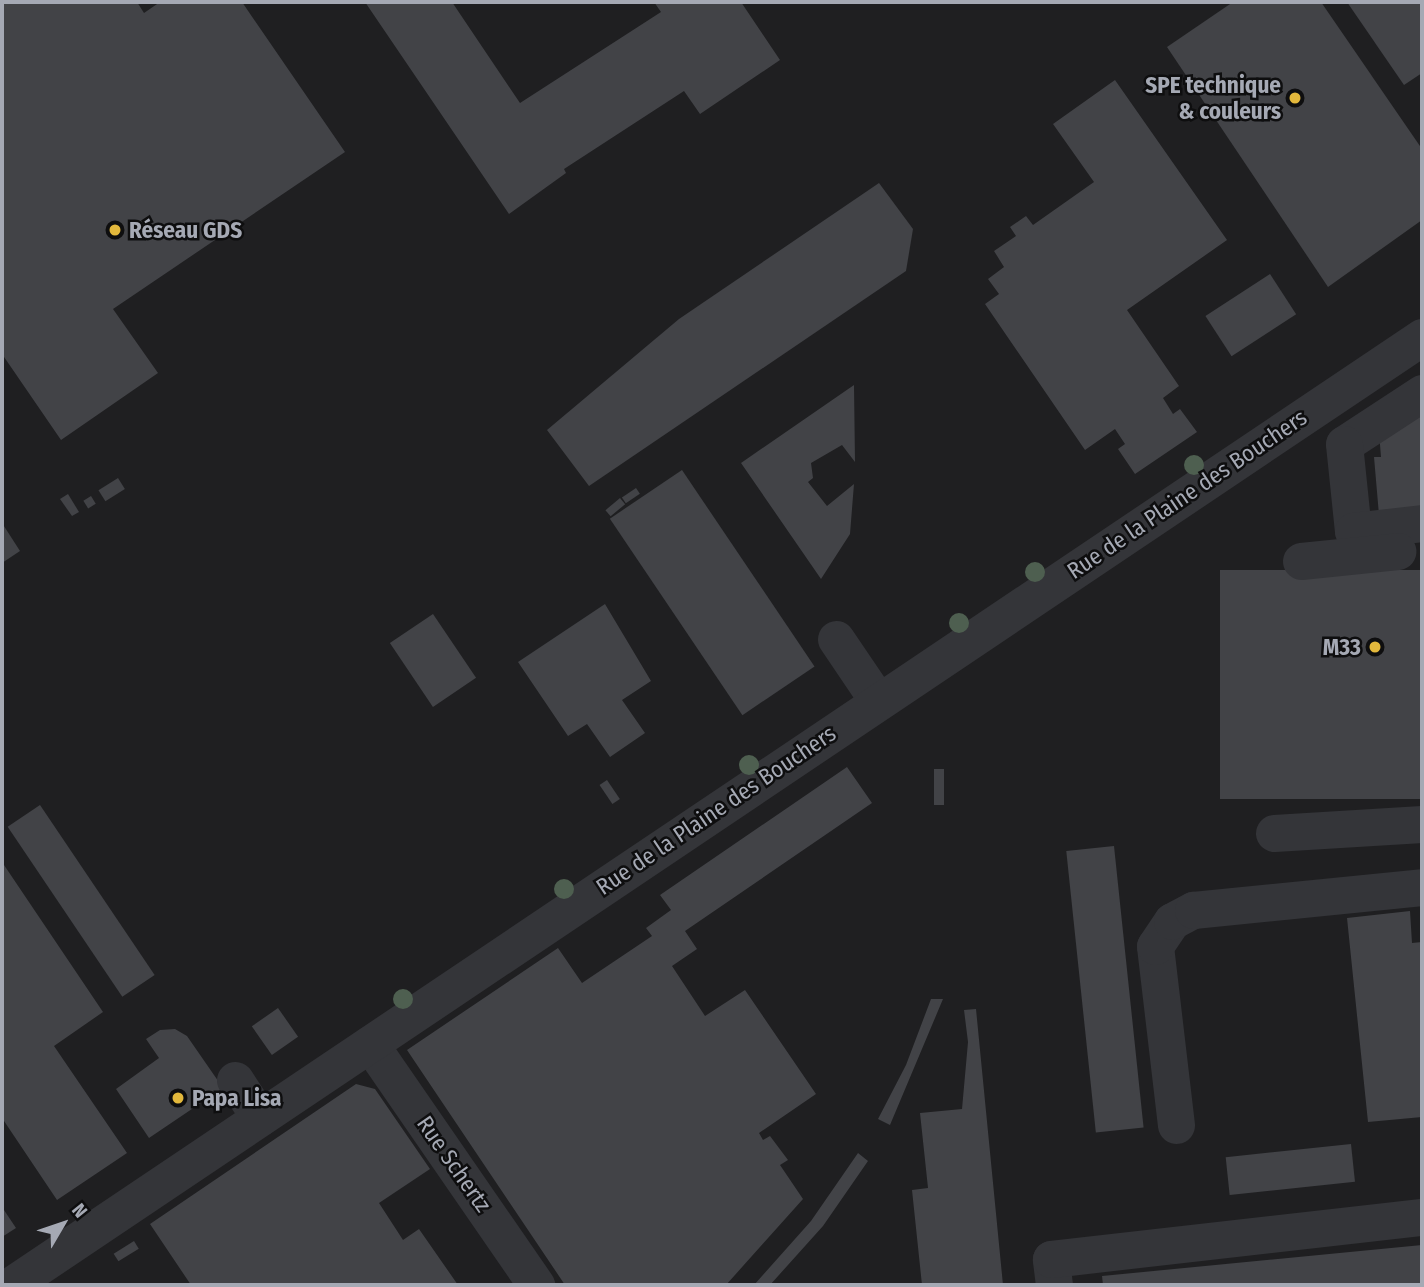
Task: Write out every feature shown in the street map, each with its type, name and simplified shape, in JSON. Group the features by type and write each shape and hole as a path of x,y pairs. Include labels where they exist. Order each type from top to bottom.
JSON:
{"street":[{"name":"Rue de la Plaine des Bouchers","path":"11,1285 1422,337"},
{"path":"1422,393 1344,444 1353,531 1422,523"},
{"path":"1301,561 1422,548"},
{"path":"836,639 878,701"},
{"path":"1274,833 1422,824"},
{"path":"1176,1125 1155,946 1172,921 1193,910 1422,887"},
{"name":"Rue Schertz","path":"370,1044 536,1285"},
{"path":"235,1080 260,1118"},
{"path":"1054,1285 1051,1259 1422,1217"}],"shaded area":[{"path":"2,2 1422,2 1422,1285 2,1285"}],"building":[{"name":"Réseau GDS","path":"4,2 137,2 144,13 160,2 242,2 345,152 113,309 158,373 61,440 2,354"},
{"path":"365,2 452,2 520,103 661,12 654,2 741,2 780,60 700,114 684,91 564,169 566,173 509,214"},
{"name":"SPE technique & couleurs","path":"1233,2 1321,2 1422,149 1422,220 1328,287 1167,47"},
{"path":"1347,2 1422,2 1422,73 1404,85"},
{"path":"1115,80 1227,240 1127,310 1179,386 1163,398 1173,414 1180,409 1197,432 1135,474 1118,449 1125,444 1115,429 1085,450 985,304 999,294 988,279 1004,267 994,251 1016,236 1010,227 1026,216 1033,225 1094,182 1053,124"},
{"path":"879,183 913,229 906,271 589,486 547,430 679,319"},
{"path":"1270,274 1296,314 1232,356 1205,316"},
{"path":"854,385 855,462 842,445 811,463 813,478 808,482 827,506 854,484 850,534 821,579 741,463"},
{"path":"1422,414 1422,510 1379,515 1374,457 1381,457 1379,432"},
{"path":"682,470 815,666 742,715 610,519"},
{"path":"118,478 125,489 105,501 98,490"},
{"path":"636,488 640,494 626,503 622,498"},
{"path":"68,494 79,512 72,516 60,499"},
{"path":"91,496 96,504 88,508 83,501"},
{"path":"620,498 625,504 611,516 605,510"},
{"path":"2,523 20,551 2,563"},
{"path":"1220,570 1422,570 1422,799 1220,799"},
{"path":"605,604 651,681 622,700 645,733 610,757 587,724 568,736 518,662"},
{"path":"433,614 476,678 433,707 390,643"},
{"path":"847,767 872,803 685,931 697,949 672,966 705,1016 745,990 816,1094 759,1133 763,1140 770,1136 788,1160 780,1165 803,1199 726,1285 565,1285 407,1050 558,948 582,983 652,936 646,928 671,910 660,895"},
{"path":"934,769 944,769 944,805 934,805"},
{"path":"607,780 620,799 612,804 600,785"},
{"path":"40,805 155,975 122,997 8,827"},
{"path":"1114,846 1144,1127 1096,1132 1066,851"},
{"path":"2,862 103,1012 54,1046 127,1153 57,1200 2,1118"},
{"path":"1410,911 1412,943 1422,942 1422,1117 1368,1122 1347,918"},
{"path":"931,999 943,999 890,1125 878,1119 906,1065"},
{"path":"278,1008 298,1037 272,1055 252,1026"},
{"path":"976,1009 1003,1285 922,1285 912,1190 928,1188 920,1113 962,1109 968,1042 964,1010"},
{"path":"175,1029 187,1036 223,1088 149,1138 116,1089 159,1058 146,1039 160,1030"},
{"path":"356,1084 375,1089 430,1169 379,1203 403,1240 419,1229 458,1285 191,1285 150,1224"},
{"path":"1351,1144 1355,1182 1230,1195 1226,1157"},
{"path":"858,1153 868,1161 823,1226 770,1285 754,1285 811,1221"},
{"path":"2,1207 16,1228 2,1237"},
{"path":"134,1241 139,1249 118,1261 114,1254"},
{"path":"1422,1245 1422,1285 1103,1285 1102,1276"}],"place":[{"name":"SPE technique & couleurs","path":"1295,98"},
{"name":"Réseau GDS","path":"115,230"},
{"name":"M33","path":"1375,647"},
{"name":"Papa Lisa","path":"178,1098"}]}
